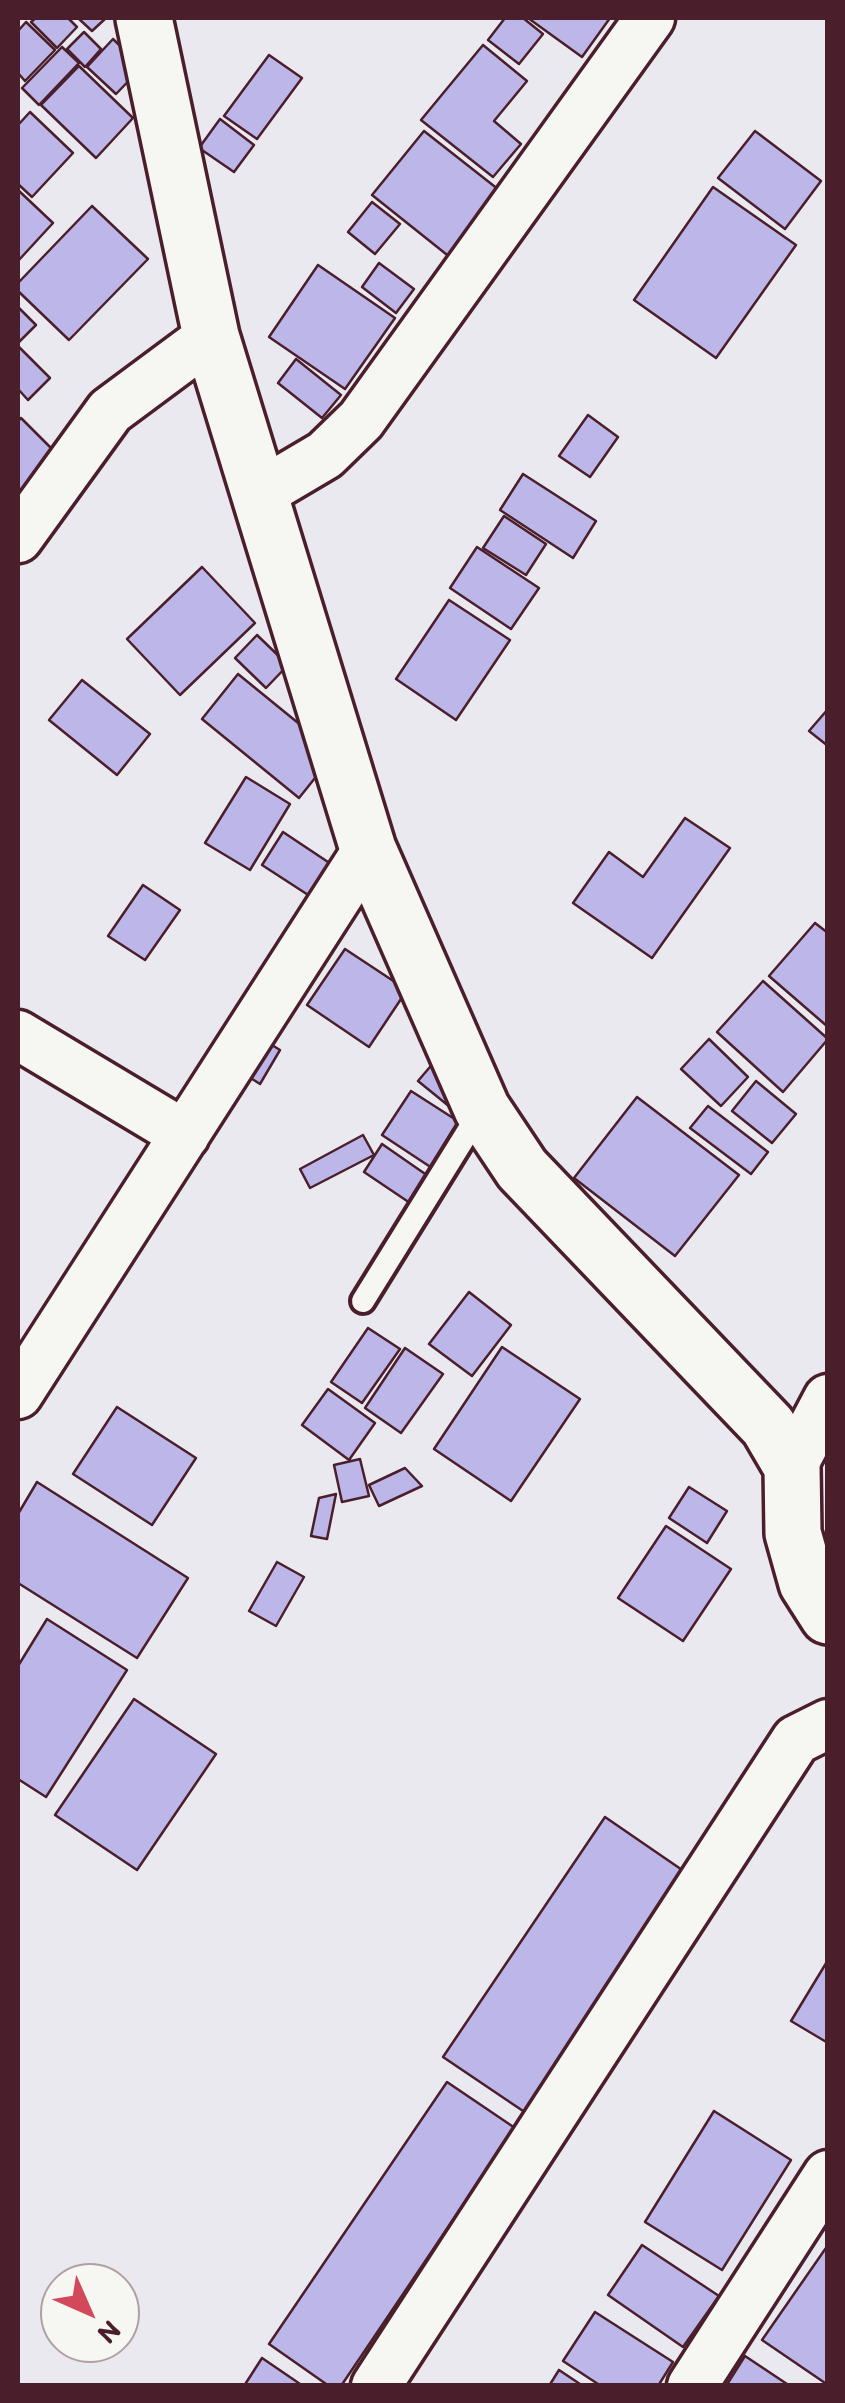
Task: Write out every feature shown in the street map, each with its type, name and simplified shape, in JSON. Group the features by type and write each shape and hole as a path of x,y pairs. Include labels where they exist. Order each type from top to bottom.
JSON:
{"street":[{"path":"144,18 211,336 368,849 482,1108 522,1170 768,1426 792,1466"},
{"path":"259,494 324,455 361,420 650,18"},
{"path":"18,538 110,411 211,336"},
{"path":"18,1394 368,849"},
{"path":"18,1035 185,1135"},
{"path":"828,1399 792,1466 793,1534 807,1584 828,1616"},
{"path":"376,2386 796,1740 828,1724"},
{"path":"692,2386 828,2175"}],"lane":[{"path":"364,1301 482,1108"}],"building":[{"path":"36,18 68,18 77,27 57,48 31,22"},
{"path":"78,18 106,18 92,31"},
{"path":"505,18 523,18 543,34 519,64 488,40"},
{"path":"528,18 610,18 582,57"},
{"path":"26,22 55,50 25,81 18,73 18,31"},
{"path":"84,32 101,49 85,67 67,49"},
{"path":"113,39 142,67 116,94 87,67"},
{"path":"483,45 527,81 494,121 521,144 493,177 421,120"},
{"path":"62,47 79,63 39,105 22,88"},
{"path":"269,55 302,78 257,139 224,116"},
{"path":"79,66 133,118 96,158 41,105"},
{"path":"30,112 73,153 32,197 18,184 18,125"},
{"path":"220,119 254,145 234,172 199,148"},
{"path":"424,131 508,197 456,262 372,195"},
{"path":"755,131 821,181 785,229 718,178"},
{"path":"713,187 796,245 716,358 634,300"},
{"path":"18,190 53,223 18,261"},
{"path":"372,202 400,224 375,254 348,232"},
{"path":"92,206 148,259 69,340 18,291 18,283"},
{"path":"379,263 414,289 396,313 362,287"},
{"path":"318,265 395,318 345,389 269,337"},
{"path":"18,307 36,325 18,343"},
{"path":"18,346 50,378 28,400 18,389"},
{"path":"296,359 341,395 322,418 278,383"},
{"path":"588,415 618,437 590,477 559,456"},
{"path":"21,418 56,453 18,493 18,421"},
{"path":"523,474 596,521 573,558 500,510"},
{"path":"504,516 546,544 526,575 483,548"},
{"path":"477,547 539,588 511,629 450,588"},
{"path":"202,567 255,623 180,695 127,639"},
{"path":"449,600 510,640 456,720 396,679"},
{"path":"257,635 288,665 266,688 235,658"},
{"path":"238,674 335,753 299,798 202,719"},
{"path":"82,680 150,734 117,775 49,720"},
{"path":"828,709 828,746 809,731"},
{"path":"246,777 290,804 250,870 205,843"},
{"path":"685,818 730,848 652,958 573,903 609,852 643,877"},
{"path":"283,832 340,870 319,902 262,865"},
{"path":"143,885 180,910 145,960 108,936"},
{"path":"815,923 828,933 828,1027 769,976"},
{"path":"345,949 407,990 369,1047 307,1005"},
{"path":"763,981 828,1039 783,1092 717,1032"},
{"path":"709,1039 748,1077 721,1106 681,1069"},
{"path":"267,1042 280,1050 260,1084 246,1075"},
{"path":"435,1061 467,1086 450,1107 418,1081"},
{"path":"756,1081 796,1114 772,1143 732,1111"},
{"path":"411,1091 464,1125 435,1170 382,1135"},
{"path":"637,1097 739,1175 675,1256 574,1178"},
{"path":"708,1106 768,1152 751,1174 690,1128"},
{"path":"363,1135 374,1155 310,1188 300,1169"},
{"path":"382,1144 431,1178 413,1205 364,1172"},
{"path":"469,1292 511,1325 472,1376 429,1344"},
{"path":"368,1328 400,1349 362,1403 331,1382"},
{"path":"502,1347 580,1399 511,1501 434,1449"},
{"path":"405,1348 443,1374 401,1433 365,1408"},
{"path":"328,1389 375,1423 349,1460 302,1425"},
{"path":"117,1407 196,1458 152,1525 73,1474"},
{"path":"360,1459 369,1496 342,1502 334,1465"},
{"path":"405,1468 422,1486 379,1506 369,1485"},
{"path":"37,1482 188,1578 137,1658 18,1583 18,1514"},
{"path":"689,1487 727,1511 707,1543 669,1518"},
{"path":"336,1494 327,1539 311,1536 319,1498"},
{"path":"666,1526 731,1569 683,1641 618,1598"},
{"path":"277,1562 304,1577 276,1626 249,1611"},
{"path":"47,1619 127,1670 46,1797 18,1779 18,1666"},
{"path":"134,1699 216,1754 137,1870 55,1815"},
{"path":"605,1817 688,1874 526,2113 443,2057"},
{"path":"828,1960 828,2043 791,2021"},
{"path":"447,2082 515,2128 341,2386 329,2386 269,2344"},
{"path":"714,2111 791,2160 722,2270 645,2222"},
{"path":"642,2245 719,2296 683,2347 608,2295"},
{"path":"828,2245 828,2385 762,2340"},
{"path":"595,2312 673,2362 658,2386 601,2386 563,2361"},
{"path":"745,2356 790,2386 726,2386"},
{"path":"262,2358 303,2386 244,2386"},
{"path":"559,2370 583,2386 549,2386"}]}
